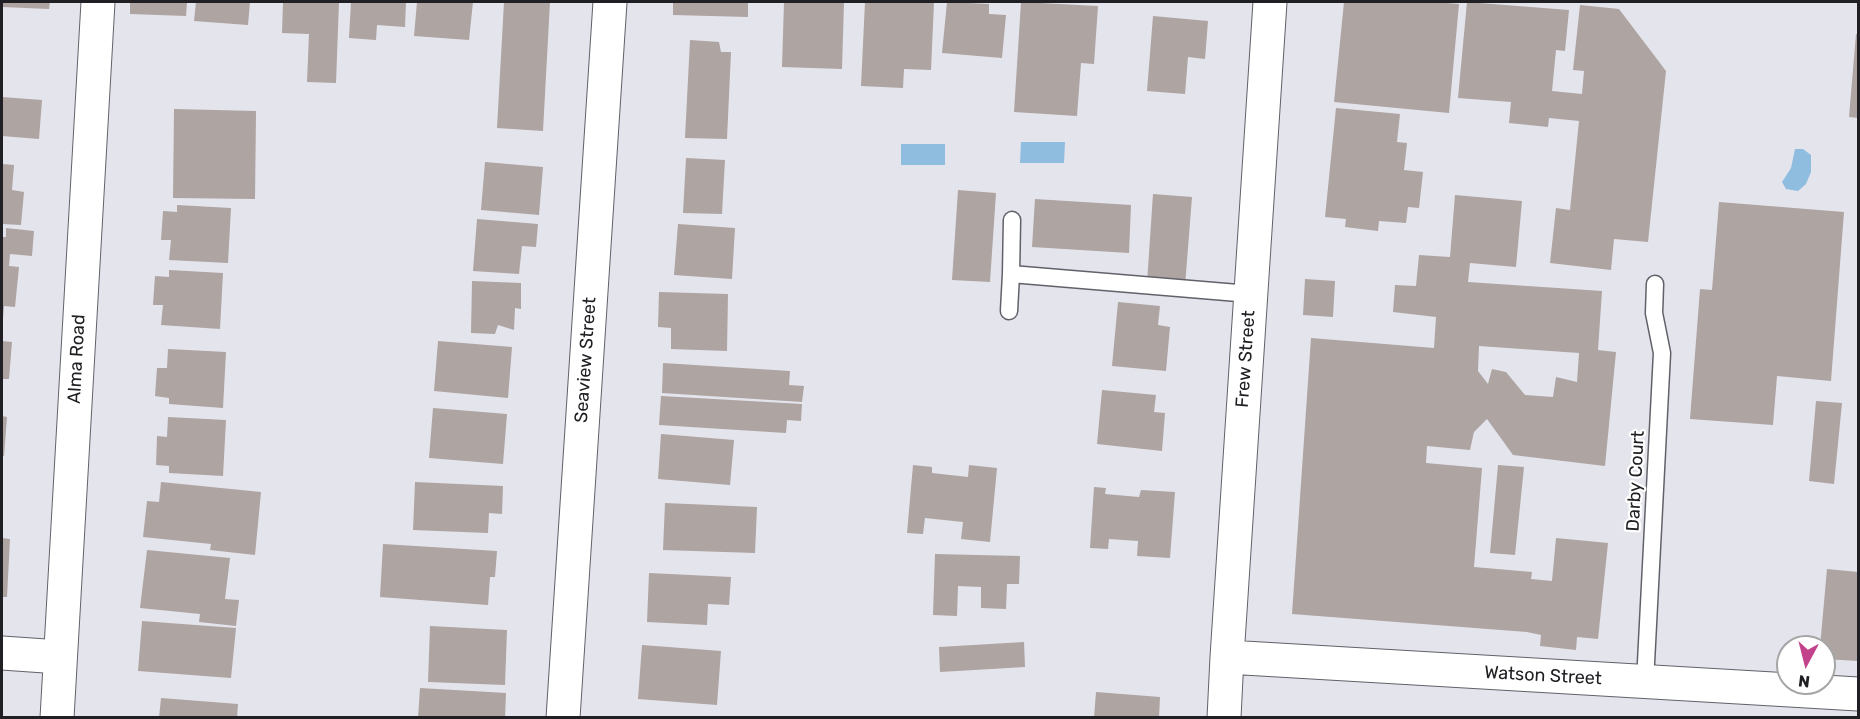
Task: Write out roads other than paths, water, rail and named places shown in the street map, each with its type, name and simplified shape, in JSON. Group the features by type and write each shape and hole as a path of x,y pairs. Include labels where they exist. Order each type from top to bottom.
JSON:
{"street":[{"name":"Alma Road","path":"57,717 98,2"},
{"name":"Seaview Street","path":"563,717 610,2"},
{"name":"Frew Street","path":"1224,717 1270,2"},
{"path":"2,652 60,657"},
{"name":"Watson Street","path":"1227,657 1858,694"}],"lane":[{"path":"1009,311 1012,220"},
{"path":"1011,274 1250,294"},
{"name":"Darby Court","path":"1646,682 1662,353 1654,313 1655,284"}],"water":[{"path":"1021,142 1065,142 1064,163 1020,163"},
{"path":"901,144 945,144 945,165 901,165"},
{"path":"1795,149 1803,149 1811,155 1811,172 1806,184 1798,191 1786,189 1782,182 1791,168"}]}
